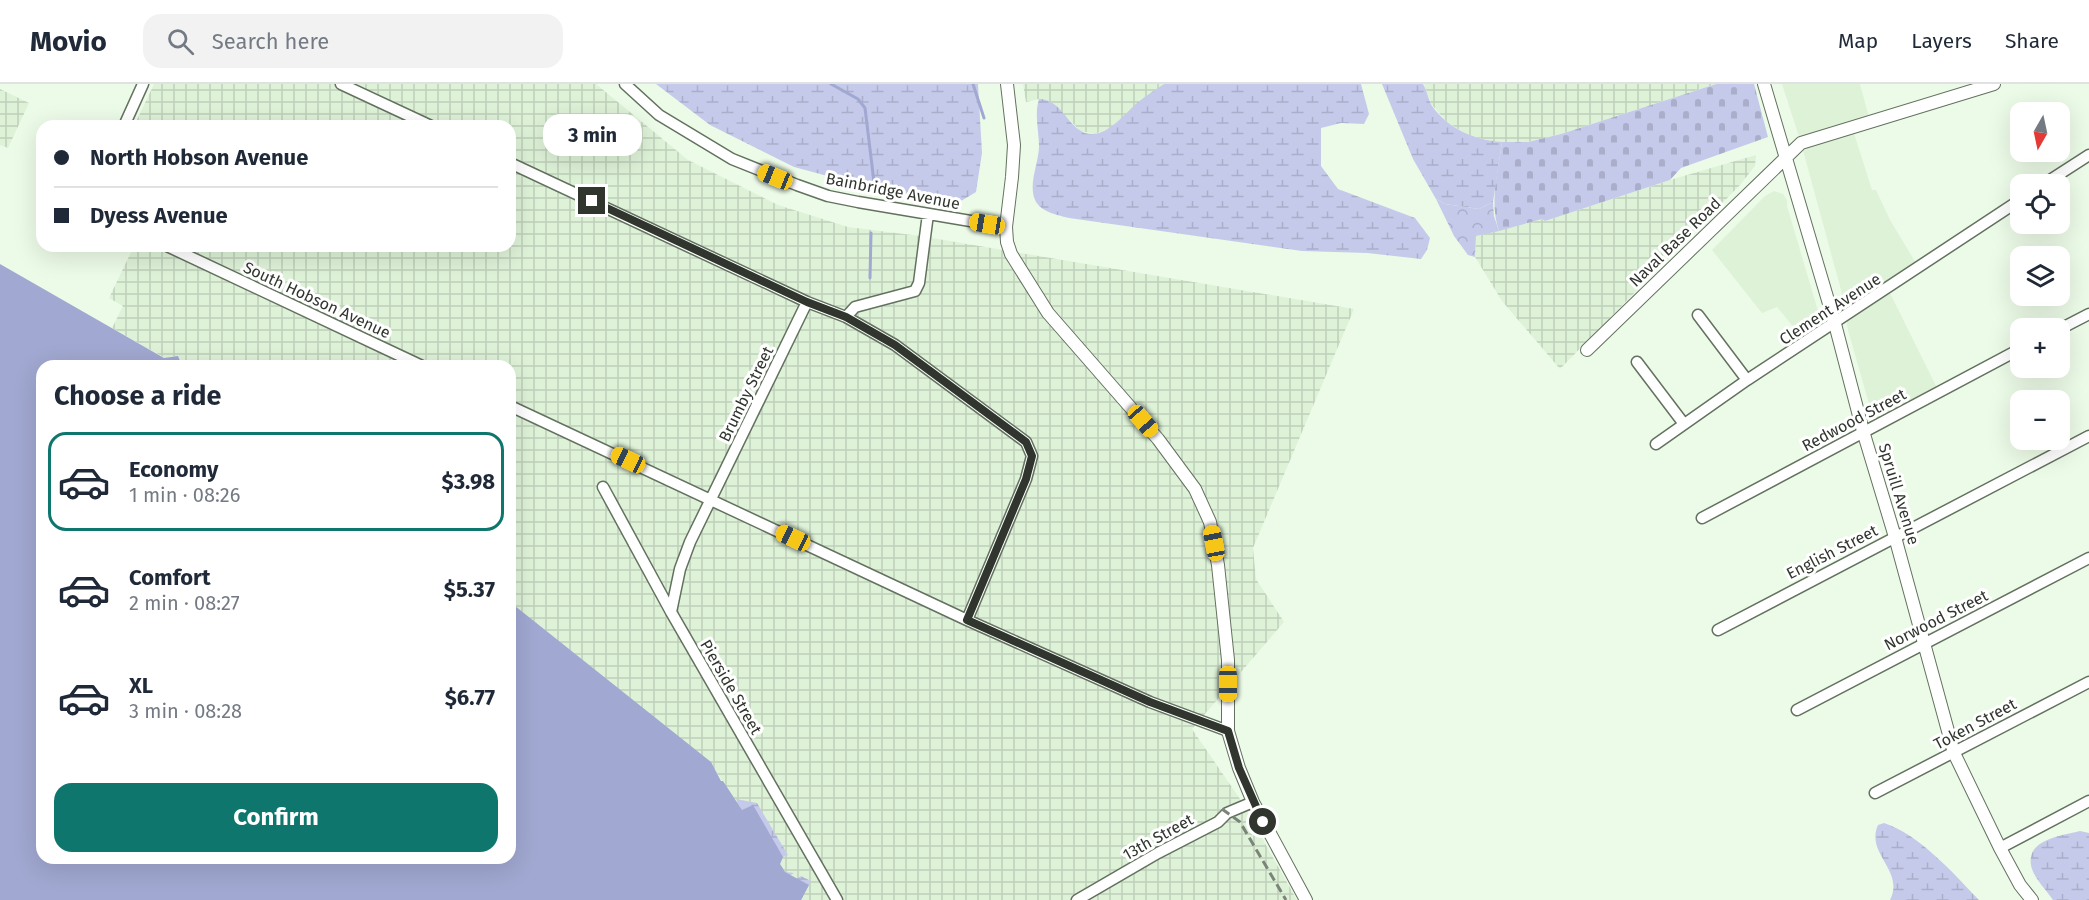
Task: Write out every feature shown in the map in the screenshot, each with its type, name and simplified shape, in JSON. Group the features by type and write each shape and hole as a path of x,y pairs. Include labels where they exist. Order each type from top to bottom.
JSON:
{"street":[{"path":"127,120 143,84"},
{"path":"341,84 418,120"},
{"name":"Bainbridge Avenue","path":"625,84 659,115 732,159 828,196 1006,227"},
{"path":"1007,84 1014,145 1006,242 1011,254 1048,313 1158,439 1195,489 1210,522 1218,564 1228,660 1228,731 1239,768 1253,802 1306,900"},
{"name":"Spruill Avenue","path":"1764,84 1835,324 1954,753 2000,848 2020,885 2032,900"},
{"name":"Naval Base Road","path":"1587,350 1801,143 1994,84"},
{"path":"2060,174 2089,155"},
{"path":"516,166 807,302 846,317 895,345 1026,442 1032,456 1026,479 967,620"},
{"name":"Clement Avenue","path":"1656,444 1747,380 2010,207"},
{"path":"846,317 855,307 915,291 919,283 928,214"},
{"name":"South Hobson Avenue","path":"180,252 410,360"},
{"name":"Brumby Street","path":"671,612 680,569 690,542 807,302"},
{"path":"2070,324 2089,314"},
{"path":"1698,315 1747,380"},
{"name":"Redwood Street","path":"1702,518 2010,354"},
{"path":"1637,362 1684,424"},
{"path":"516,409 967,620 1150,702 1228,731"},
{"name":"English Street","path":"1718,630 2089,436"},
{"name":"Pierside Street","path":"603,487 671,612 837,900"},
{"name":"Norwood Street","path":"1797,710 2089,558"},
{"name":"Token Street","path":"1875,793 2089,682"},
{"path":"2000,848 2089,801"},
{"name":"13th Street","path":"1077,900 1158,853 1218,822 1227,813 1253,802"},
{"path":"2020,885 2020,900"}],"shaded area":[{"path":"154,84 596,84 688,160 778,205 848,227 920,236 1354,309 1253,548 1256,579 1284,622 1192,729 1240,799 1297,900 801,900 808,885 785,872 755,887 781,866 752,805 742,811 711,764 516,607 516,360 168,360 175,356 165,358 112,328 123,306 109,298 131,252 516,252 516,120 137,120"},
{"path":"1023,84 1164,84 1110,128 1095,134 1080,131 1067,117 1039,99 1026,102"},
{"path":"1424,84 1716,84 1561,134 1528,142 1512,143 1469,136 1447,122 1431,104"},
{"path":"1782,84 1860,84 1870,121 1852,127 1872,190 1876,190 1890,220 1919,268 1888,289 1939,392 1875,425 1848,330 1841,290 1801,143"},
{"path":"0,89 29,103 8,148 0,145"},
{"path":"1756,155 1755,166 1740,185 1560,369 1502,301 1475,257 1476,236 1542,219 1545,221 1670,180"},
{"path":"1774,191 1783,194 1787,200 1821,321 1800,335 1777,307 1762,313 1712,250 1765,196"},
{"path":"0,264 164,358 178,356 180,360 36,360 36,864 516,864 516,607 711,762 721,781 742,810 753,805 783,857 780,864 785,872 809,885 801,900 0,900"}],"green space":[{"path":"656,84 978,84 982,153 976,192 961,201 912,195 865,186 794,167 710,125"},
{"path":"1164,84 1361,84 1369,114 1364,124 1341,123 1321,128 1321,166 1338,189 1415,218 1430,238 1427,250 1421,259 1367,253 1302,251 1069,218 1051,213 1039,206 1034,196 1033,182 1039,153 1037,117 1039,99 1051,102 1078,129 1094,134 1110,127 1140,100"},
{"path":"1382,84 1423,84 1432,106 1454,127 1472,136 1502,142 1493,202 1479,209 1445,204 1436,199 1413,159"},
{"path":"1716,84 1754,84 1768,137 1681,168 1670,180 1545,221 1542,219 1499,231 1494,198 1502,142 1528,142 1561,134"},
{"path":"1436,199 1445,204 1479,209 1493,202 1494,216 1499,231 1476,236 1475,257 1468,255 1454,236"},
{"path":"736,799 757,803 788,855 783,857 780,864 785,872 794,873 784,879 787,884 801,876 811,881 801,900 792,900 748,808 742,811"},
{"path":"1884,823 1897,828 1923,845 1979,900 1890,900 1893,880 1876,845 1875,835 1878,825"},
{"path":"2080,831 2089,833 2089,900 2053,900 2032,869 2033,852 2045,841"}],"waterway":[{"path":"831,84 858,99 865,108 874,182"},
{"path":"973,84 984,118"},
{"path":"870,278 871,233"}],"railway":[{"path":"1222,809 1240,822 1286,900"}],"route":[{"path":"592,201 807,302 846,317 895,345 1026,442 1032,456 1026,479 967,620 1150,702 1228,731 1239,768 1263,822"}]}
